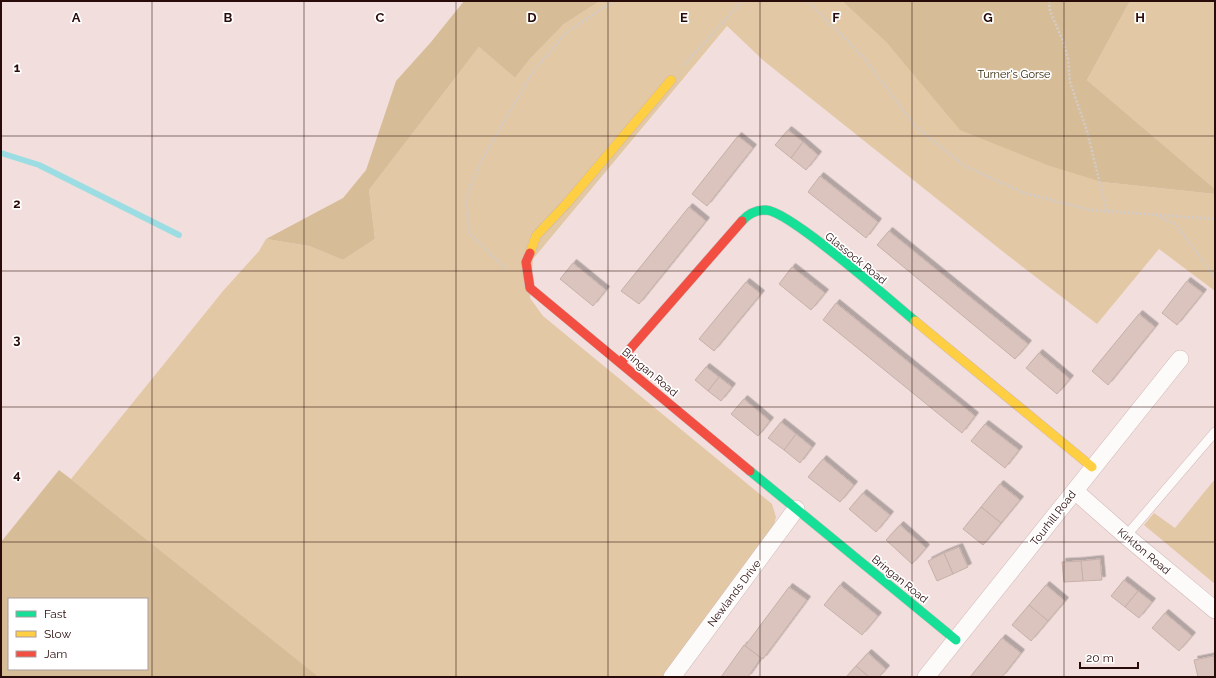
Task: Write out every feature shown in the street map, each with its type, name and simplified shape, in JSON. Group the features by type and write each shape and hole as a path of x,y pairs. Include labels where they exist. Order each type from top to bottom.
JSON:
{"street":[{"path":"530,288 526,262 536,236 567,203 671,80"},
{"name":"Glassock Road","path":"621,363 630,349 748,214 766,210 785,217 804,231 1092,467"},
{"name":"Bringan Road","path":"530,288 956,640"},
{"name":"Tourhill Road","path":"926,677 1075,491 1092,467 1180,359"},
{"name":"Kirkton Road","path":"1075,491 1126,536 1215,610"},
{"name":"Newlands Drive","path":"672,677 796,509"}],"lane":[{"path":"1126,536 1215,432"}],"path":[{"path":"530,288 515,278 469,233 466,198 482,159 535,69 567,32 616,1"},
{"path":"671,80 742,1"},
{"path":"808,1 865,59 915,126 965,166 1024,193 1090,210 1215,219"},
{"path":"1049,1 1050,11 1063,41 1068,59 1070,82 1086,132 1107,212"},
{"path":"1158,216 1176,224 1215,278"}],"shaded area":[{"path":"600,1 842,1 888,44 1102,182 1215,194 1215,291 1159,249 1097,324 1006,254 764,61 727,26 533,259 530,298 543,316 772,504 776,517 772,532 663,677 319,677 71,479 223,291 259,251 266,239 309,246 343,260 375,239 369,190 479,47 515,78 530,59 564,24"},
{"path":"1130,1 1215,1 1215,189 1087,80"},
{"path":"1215,479 1215,584 1144,525 1154,513 1175,528"}],"green space":[{"path":"464,1 600,1 564,24 530,59 515,78 479,47 369,190 375,239 343,260 309,246 266,239 343,198 366,170 396,81 431,42"},
{"name":"Turner's Gorse","path":"842,1 1130,1 1087,80 1215,189 1215,194 1102,182 1050,166 960,130 888,44"},
{"path":"59,470 319,677 1,677 1,542"}],"building":[{"path":"788,130 803,142 791,158 775,145"},
{"path":"738,136 753,148 707,206 692,194"},
{"path":"803,142 818,155 806,170 791,158"},
{"path":"820,176 878,222 866,238 808,192"},
{"path":"689,207 706,221 639,304 621,291"},
{"path":"889,231 1028,344 1015,359 877,245"},
{"path":"573,263 606,290 593,306 560,279"},
{"path":"792,267 825,293 811,310 779,284"},
{"path":"1187,281 1203,293 1177,325 1162,313"},
{"path":"746,282 761,294 714,351 699,339"},
{"path":"836,303 975,416 962,433 823,320"},
{"path":"1139,314 1155,327 1108,385 1092,371"},
{"path":"1039,353 1070,379 1057,394 1026,368"},
{"path":"706,367 719,377 708,391 695,380"},
{"path":"719,377 732,387 721,401 708,391"},
{"path":"744,399 770,421 758,436 731,414"},
{"path":"781,422 796,434 784,450 768,438"},
{"path":"985,424 1019,450 1005,468 971,441"},
{"path":"796,434 812,447 800,463 784,450"},
{"path":"823,459 854,485 840,502 808,477"},
{"path":"1000,484 1020,500 1001,523 981,507"},
{"path":"863,493 890,515 876,532 849,509"},
{"path":"981,507 1001,523 983,545 963,529"},
{"path":"900,525 926,548 912,564 886,540"},
{"path":"959,547 968,567 953,574 944,553"},
{"path":"944,553 953,574 937,581 928,561"},
{"path":"1100,559 1102,580 1083,581 1081,561"},
{"path":"1081,561 1083,581 1064,582 1062,562"},
{"path":"1124,580 1138,591 1125,607 1111,596"},
{"path":"840,585 878,616 862,635 824,605"},
{"path":"1046,585 1065,601 1048,621 1029,605"},
{"path":"789,587 807,600 763,659 745,646"},
{"path":"1138,591 1152,602 1139,618 1125,607"},
{"path":"1029,605 1048,621 1031,641 1012,625"},
{"path":"1165,613 1192,636 1179,651 1152,628"},
{"path":"1002,638 1021,653 1002,677 970,677"},
{"path":"744,645 761,658 748,677 721,677"},
{"path":"868,653 886,669 879,677 869,677 856,666"},
{"path":"1214,656 1215,677 1198,677 1194,660"},
{"path":"856,666 869,677 846,677"}],"waterway":[{"path":"1,153 39,165 179,235"}],"traffic: fast":[{"path":"742,221 750,214 759,211 766,210 778,214 817,240 864,277 915,321"},
{"path":"750,471 956,640"}],"traffic: slow":[{"path":"530,253 536,236 567,203 671,80"},
{"path":"915,321 1092,467"}],"traffic: jam":[{"path":"621,363 630,349 742,221"},
{"path":"530,253 526,262 530,288 750,471"}]}
